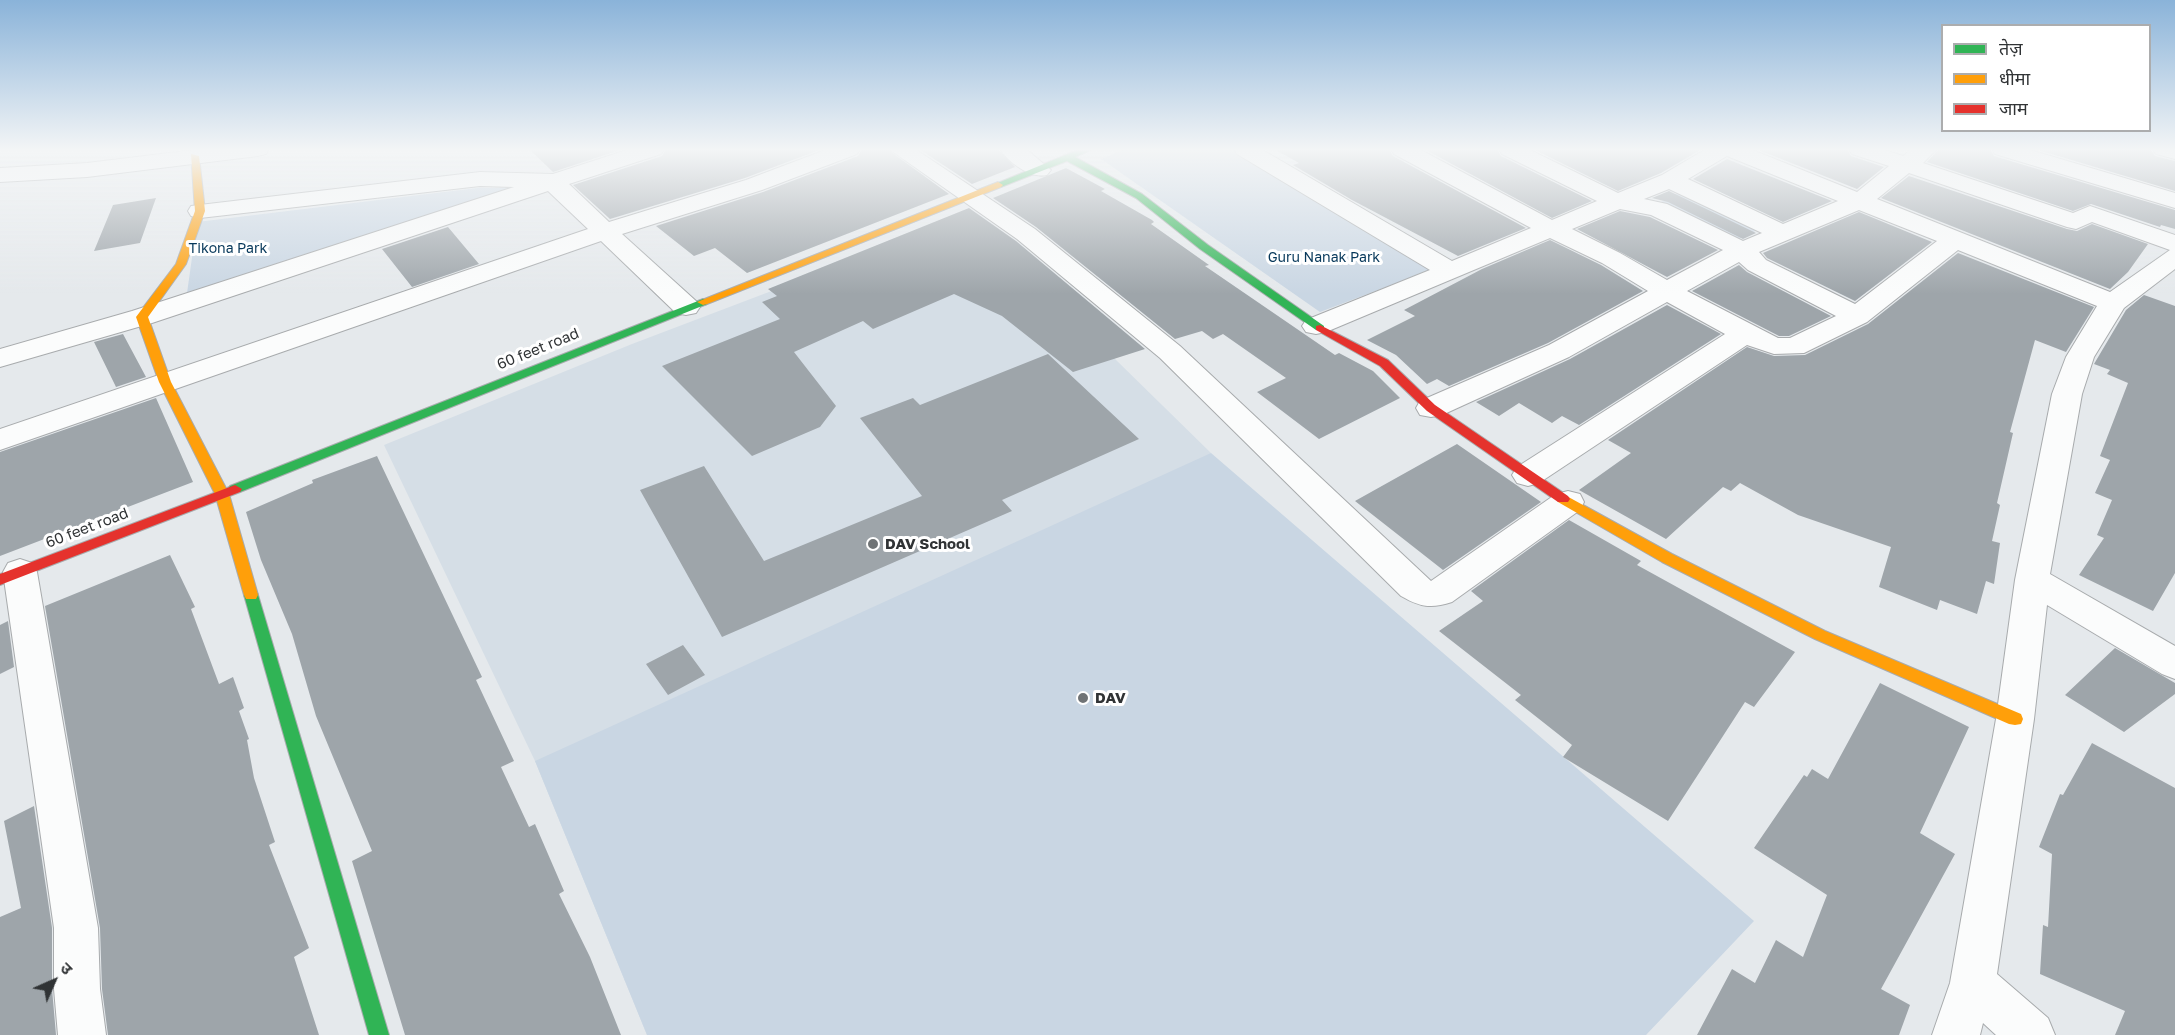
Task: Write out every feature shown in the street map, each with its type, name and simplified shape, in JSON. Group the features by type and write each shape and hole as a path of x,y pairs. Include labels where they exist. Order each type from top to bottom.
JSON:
{"street":[{"path":"142,317 181,264 200,211 199,197"},
{"path":"200,211 320,197"},
{"path":"0,358 142,317 502,197"},
{"path":"569,197 686,308"},
{"path":"0,440 605,231 714,197"},
{"path":"1141,197 1204,247 1316,326 1384,363 1431,408 1569,502 1667,558 1820,635 2015,719"},
{"path":"1326,197 1452,272"},
{"path":"1492,197 1611,258 1745,334 1785,348 1794,347 1857,316 1955,240"},
{"path":"1607,197 1619,202 1658,209 1742,250 1757,265 1857,316"},
{"path":"1316,326 1630,197"},
{"path":"1707,197 1781,232"},
{"path":"1854,197 2113,303"},
{"path":"1431,408 1559,351 1742,250 1864,197"},
{"path":"2003,197 2076,222 2090,213 2175,244"},
{"path":"970,198 1026,234 1170,352 1413,587 1427,595 1440,593 1569,502"},
{"name":"60 feet road","path":"10,576 970,198"},
{"path":"1956,1035 1973,983 2015,719 2032,580 2067,394 2080,357 2113,303 2175,257"},
{"path":"142,317 165,382 222,494 379,1035"},
{"path":"1528,475 1745,334"},
{"path":"10,576 76,928 77,989 82,1035"},
{"path":"2032,580 2175,664"},
{"path":"1973,983 2031,1035"}],"shaded area":[{"path":"969,216 1211,453 647,1035 535,761 384,445 632,344"}],"green space":[{"name":"Tikona Park","path":"400,197 501,197 498,201 187,293 197,222"},
{"name":"Guru Nanak Park","path":"1156,197 1314,197 1431,270 1320,312"},
{"path":"1670,197 1695,197 1760,229 1738,239 1657,204"},
{"name":"DAV","path":"1211,453 1754,921 1646,1035 647,1035 535,761"}],"building":[{"path":"586,197 681,197 610,219"},
{"path":"746,197 941,197 747,273 715,248 694,256 656,226"},
{"path":"1112,197 1152,220 1154,222 1151,224 1209,265 1205,266 1335,355 1339,353 1373,371 1400,398 1319,439 1257,392 1286,378 1223,334 1213,339 1202,331 1175,339 1036,227 993,198"},
{"path":"1347,197 1469,197 1526,228 1458,256"},
{"path":"1514,197 1585,197 1592,201 1552,218"},
{"path":"1682,197 1756,233 1743,239 1668,202 1652,198"},
{"path":"1731,197 1823,197 1832,201 1783,222"},
{"path":"1972,197 2067,229 2077,231 2092,224 2148,244 2128,272 2110,289 1881,198"},
{"path":"2032,197 2132,197 2175,210 2175,229 2161,225 2160,227 2091,204 2073,211"},
{"path":"156,198 140,243 94,251 113,205"},
{"path":"969,208 1016,241 1145,349 1073,372 1002,316 954,294 873,329 863,321 794,352 836,406 820,427 752,456 662,366 780,319 762,302 777,296 768,289"},
{"path":"1620,211 1650,217 1718,250 1667,277 1577,229"},
{"path":"1859,212 1932,242 1855,301 1767,258 1763,253"},
{"path":"448,227 479,264 412,287 382,249"},
{"path":"1550,240 1601,265 1643,291 1548,343 1449,386 1437,379 1427,384 1396,355 1367,340 1415,316 1404,310 1482,269"},
{"path":"1958,253 2094,307 2066,352 2035,340 2010,432 2013,433 1997,503 2000,505 1992,541 2000,543 1994,584 1986,581 1977,614 1940,600 1937,610 1879,587 1891,547 1798,515 1740,483 1731,491 1723,487 1666,539 1579,490 1631,453 1608,440 1747,347 1774,356 1805,355 1868,324"},
{"path":"1739,265 1747,272 1831,316 1789,336 1779,336 1692,291"},
{"path":"2144,295 2175,306 2175,573 2153,611 2079,575 2104,538 2097,535 2112,500 2095,493 2110,460 2100,456 2128,383 2107,374 2110,370 2094,364 2126,310"},
{"path":"1667,305 1721,334 1579,425 1562,416 1552,423 1519,403 1499,416 1476,402 1570,359"},
{"path":"123,334 146,377 116,387 94,342"},
{"path":"1048,354 1139,439 1002,500 1012,511 722,637 640,490 704,466 764,561 922,496 860,418 913,398 920,405"},
{"path":"156,398 193,482 0,556 0,452"},
{"path":"1457,444 1541,502 1443,570 1355,501"},
{"path":"377,456 482,677 476,680 514,761 501,767 529,827 535,824 564,891 559,894 590,957 621,1035 405,1035 352,861 372,851 316,716 292,634 261,560 246,512 313,483 312,480"},
{"path":"1569,520 1641,561 1637,565 1795,652 1754,707 1745,702 1668,821 1563,757 1572,745 1515,700 1521,695 1439,631 1483,601 1471,591"},
{"path":"170,555 195,607 191,609 219,684 233,677 244,708 239,711 249,739 247,740 254,778 275,842 269,845 309,948 294,957 319,1035 108,1035 102,989 100,928 45,606"},
{"path":"8,621 14,667 0,674 0,625"},
{"path":"683,645 705,675 668,695 646,664"},
{"path":"2115,648 2175,683 2175,694 2124,732 2065,695"},
{"path":"1880,683 1969,727 1920,833 1955,854 1881,989 1910,1005 1899,1035 1697,1035 1732,969 1755,983 1776,940 1803,957 1827,895 1754,848 1804,775 1807,777 1812,769 1828,779"},
{"path":"2092,743 2175,788 2175,1035 2115,1035 2125,1011 2040,974 2043,925 2048,927 2052,854 2039,847 2060,794 2063,795"},
{"path":"34,806 52,928 52,989 56,1035 0,1035 0,917 21,908 4,821"}],"traffic: fast":[{"path":"1141,197 1204,247 1320,328"},
{"path":"235,489 703,302"},
{"path":"251,595 379,1035"}],"traffic: slow":[{"path":"199,197 200,211 181,264 142,317 165,382 222,494 251,595"},
{"path":"703,302 967,197"},
{"path":"1563,499 1667,558 1820,635 2015,719"}],"traffic: jam":[{"path":"1320,328 1384,363 1431,408 1563,499"},
{"path":"0,580 235,489"}],"place":[{"name":"DAV School","path":"873,544"},
{"name":"DAV","path":"1083,698"}]}
